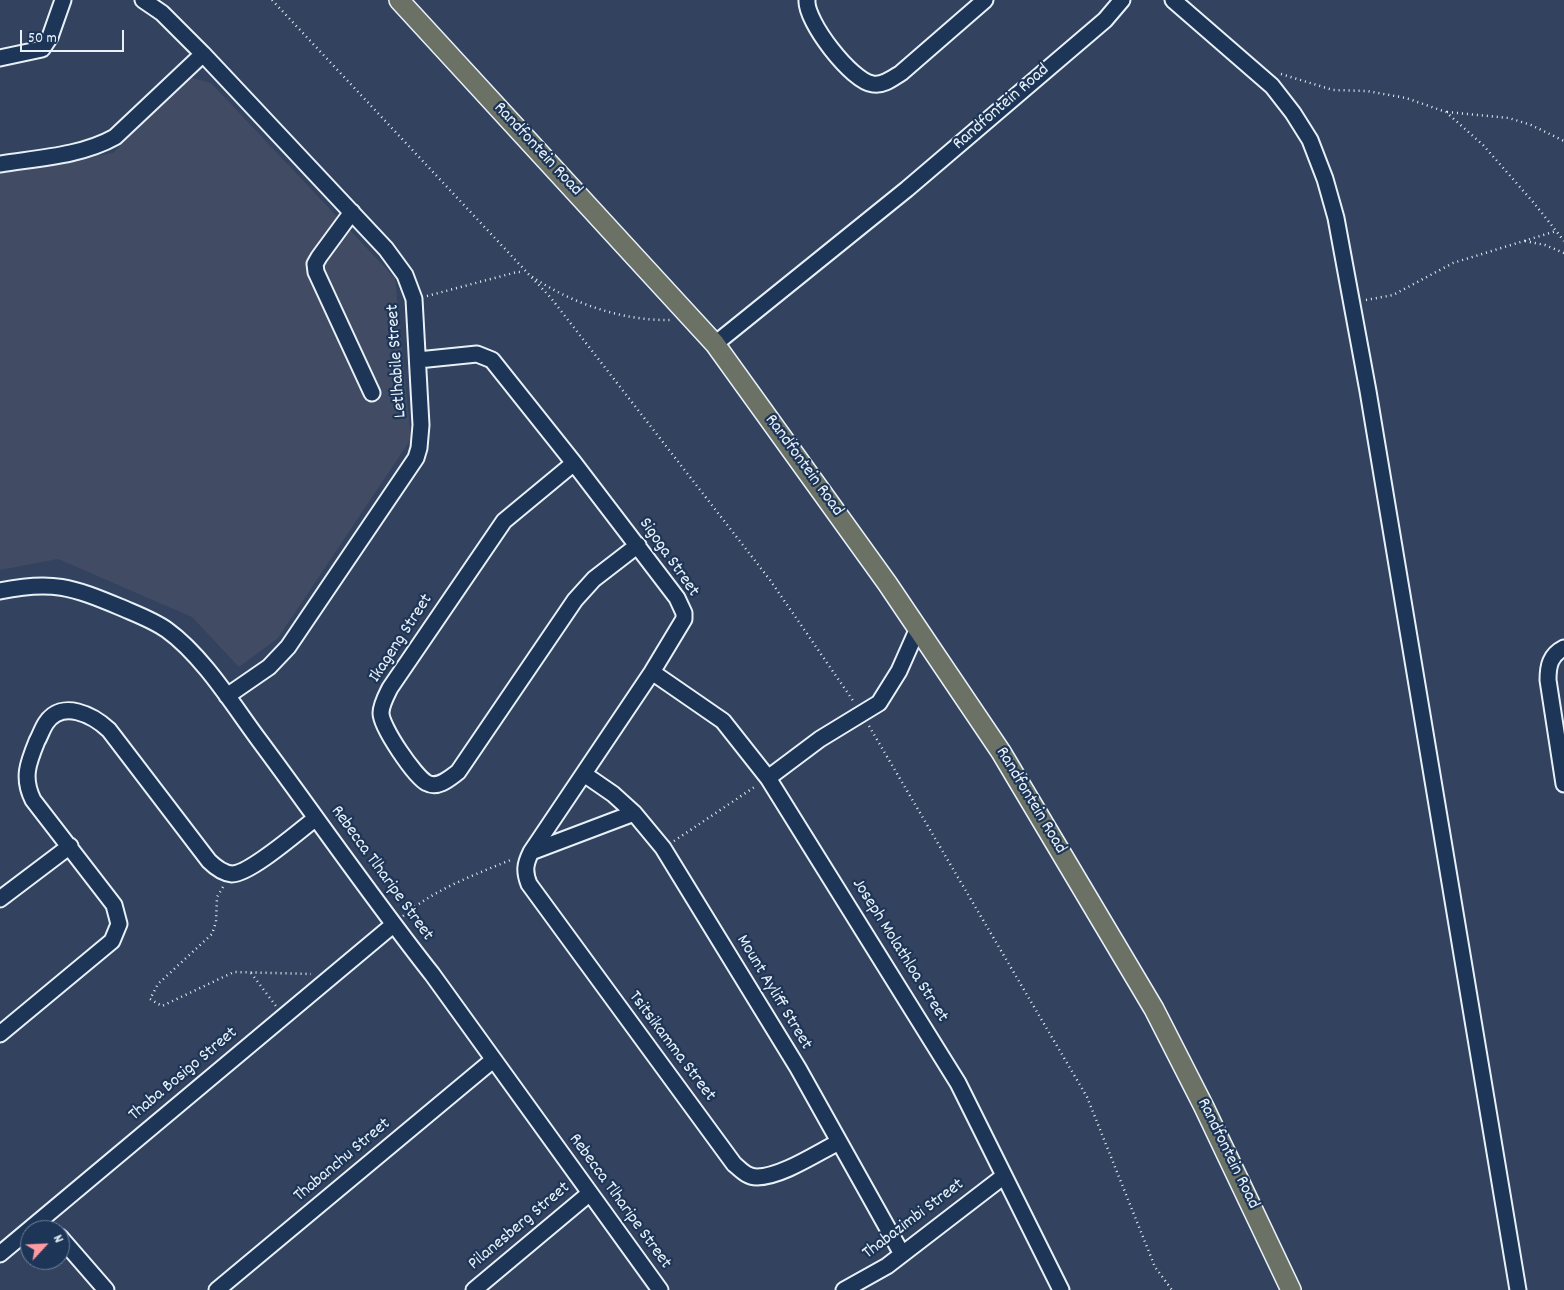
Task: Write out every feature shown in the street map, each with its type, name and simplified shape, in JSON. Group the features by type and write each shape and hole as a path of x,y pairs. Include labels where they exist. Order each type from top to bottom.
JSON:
{"main road":[{"name":"Randfontein Road","path":"399,0 715,344 918,628 1001,752 1154,1009 1204,1107 1291,1290"}],"street":[{"path":"0,58 42,49 50,37 63,0"},
{"name":"Letlhabile Street","path":"143,0 162,14 203,54 398,262 411,286 414,299 421,431 416,458 288,646 269,666 226,696"},
{"path":"807,0 808,11 818,30 859,78 874,84 891,80 901,73 985,0"},
{"name":"Randfontein Road","path":"715,344 907,189 1105,20 1122,0"},
{"path":"1173,0 1272,86 1293,113 1310,140 1326,178 1336,218 1352,303 1518,1290"},
{"path":"0,164 77,151 104,143 115,137 203,54"},
{"path":"352,212 318,257 315,264 316,272 372,393"},
{"name":"Sigoga Street","path":"418,360 476,354 492,360 638,545 677,598 684,613 684,619 652,672 530,852"},
{"name":"Ikageng Street","path":"574,463 504,521 396,680 384,701 381,713 382,722 420,777 428,783 435,784 450,779 458,772 575,600 594,579 638,545"},
{"name":"Rebecca Tlharipe Street","path":"0,591 33,585 68,588 149,620 166,629 188,649 226,696 393,925 432,974 492,1060 660,1290"},
{"path":"768,778 800,752 874,708 884,698 918,628"},
{"path":"1564,648 1552,658 1548,666 1548,680 1564,784"},
{"name":"Joseph Molathloa Street","path":"652,672 723,721 768,778 958,1083 1061,1290"},
{"path":"0,1034 112,940 117,932 118,914 114,905 33,800 26,779 28,761 46,723 62,712 73,710 97,718 109,730 217,868 233,874 250,868 316,818"},
{"name":"Mount Ayliff Street","path":"584,774 614,794 634,813 663,848 798,1068 902,1254"},
{"path":"530,852 634,813"},
{"path":"0,899 70,846"},
{"name":"Tsitsikamma Street","path":"530,852 526,862 525,873 534,894 734,1164 744,1174 756,1177 774,1173 839,1142"},
{"name":"Thaba Bosigo Street","path":"0,1254 393,925"},
{"name":"Thabanchu Street","path":"217,1290 492,1060"},
{"name":"Thabazimbi Street","path":"844,1290 872,1275 902,1254 1004,1176"},
{"name":"Pilanesberg Street","path":"474,1290 590,1193"},
{"path":"70,1249 106,1290"}],"path":[{"path":"272,0 551,298 764,572 862,714 1088,1097 1155,1267 1172,1290"},
{"path":"1279,73 1333,90 1367,91 1406,98 1446,112 1509,118 1531,125 1564,140"},
{"path":"1446,112 1483,145 1534,203 1564,241"},
{"path":"1352,303 1393,295 1453,263 1556,231"},
{"path":"1524,241 1546,245 1564,252"},
{"path":"414,299 517,272 525,272 554,291 614,312 648,320 693,320"},
{"path":"663,848 768,778"},
{"path":"393,925 421,901 436,893 530,852"},
{"path":"233,874 217,897 216,922 212,934 158,984 150,999 162,1006 234,972 284,972 331,976"},
{"path":"251,973 283,1016"}],"shaded area":[{"path":"189,77 211,83 395,278 411,439 278,638 239,667 192,617 58,559 0,570 0,173 113,153"}]}
